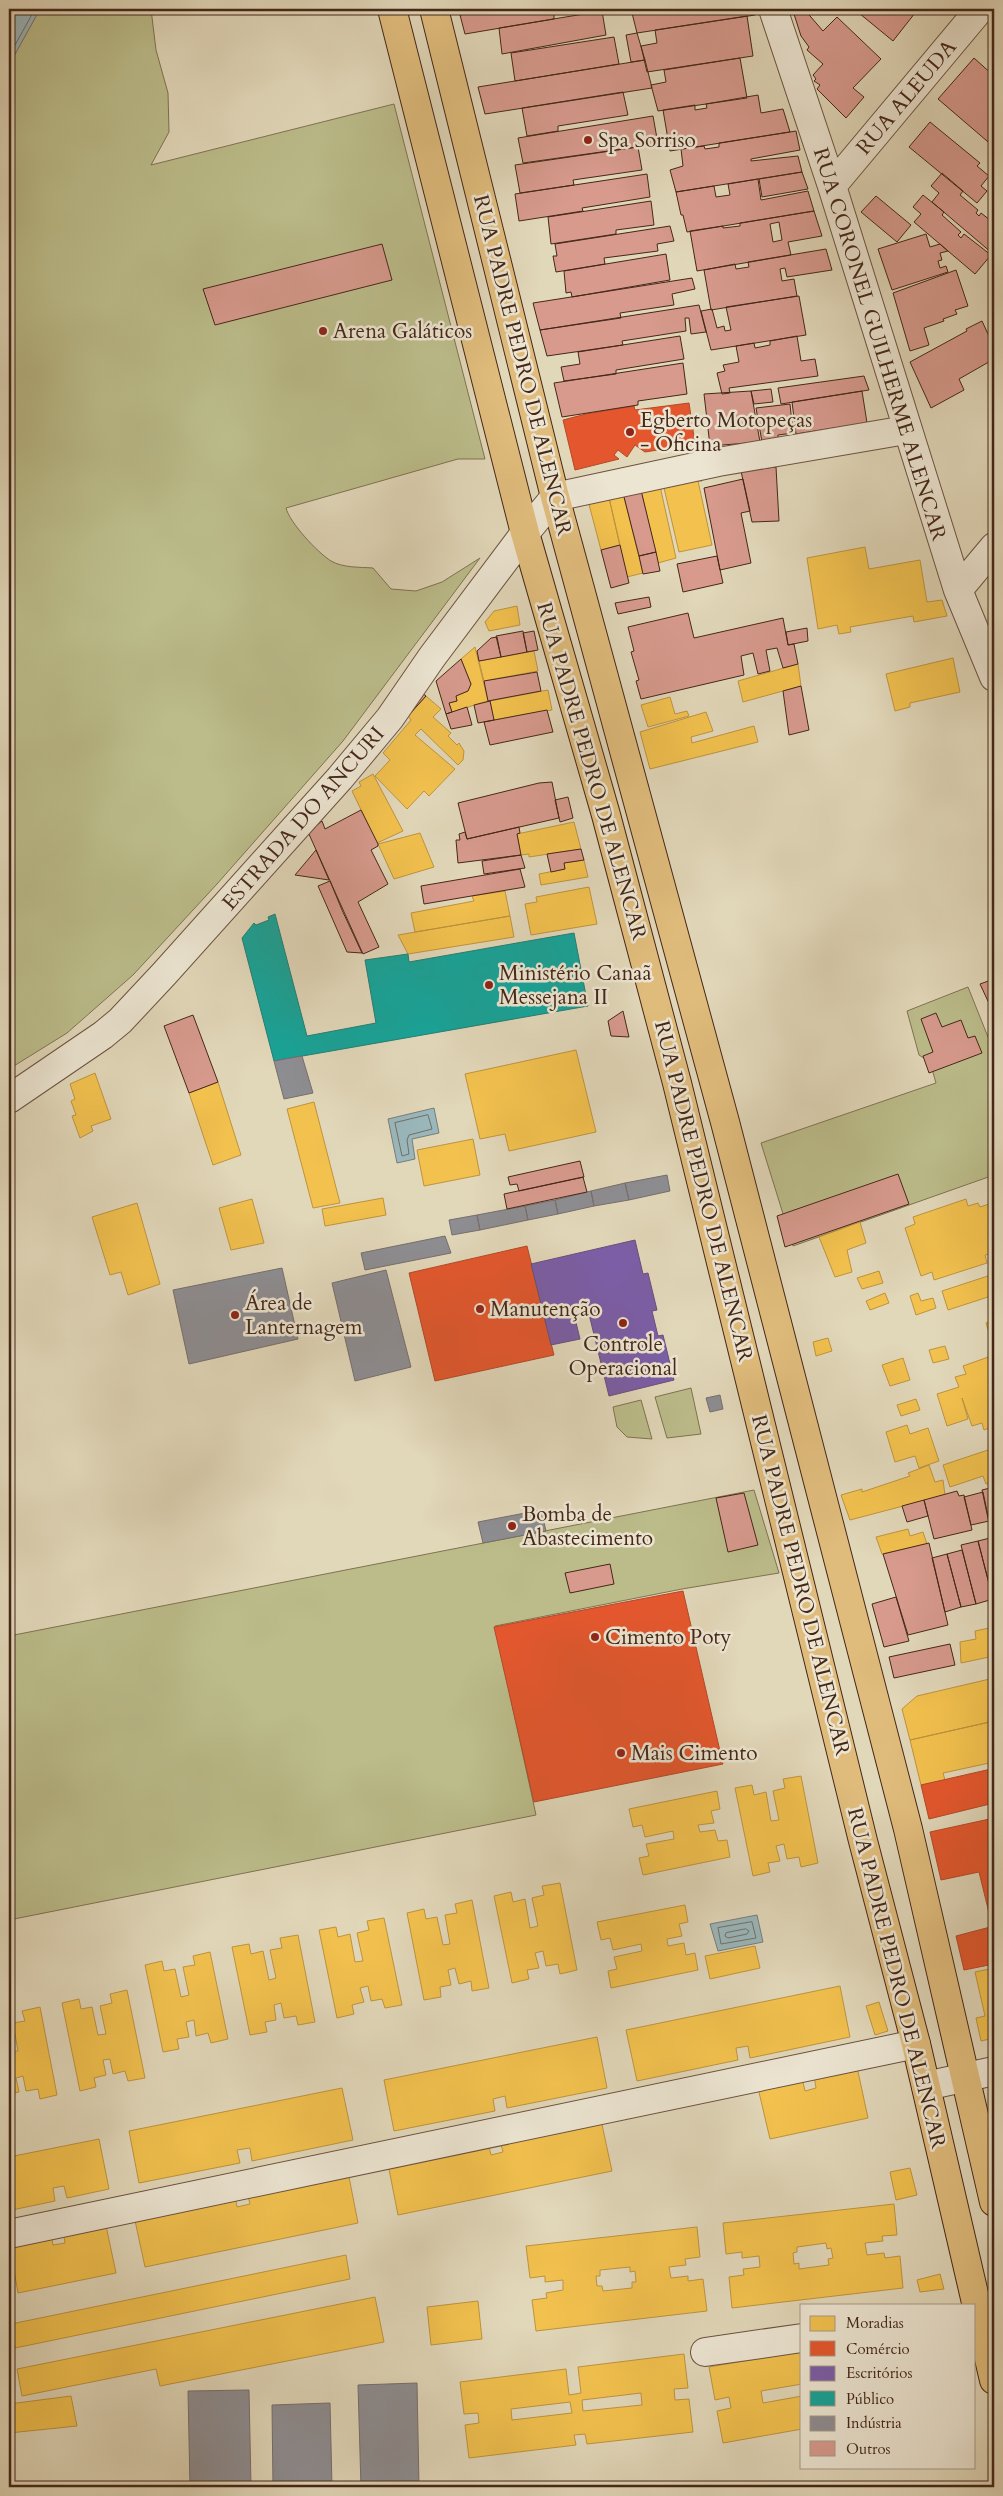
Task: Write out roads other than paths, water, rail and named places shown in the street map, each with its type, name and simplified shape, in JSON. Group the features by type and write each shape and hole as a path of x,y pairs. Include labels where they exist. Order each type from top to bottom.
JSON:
{"main road":[{"name":"RUA PADRE PEDRO DE ALENCAR","path":"392,9 525,533 606,815 656,1000 861,1831 916,2044 974,2304"},
{"name":"RUA PADRE PEDRO DE ALENCAR","path":"434,9 556,496 725,1122 908,1829 994,2202"},
{"path":"760,1417 798,1408"},
{"name":"RUA PADRE PEDRO DE ALENCAR","path":"976,2311 994,2380"}],"street":[{"name":"RUA CORONEL GUILHERME ALENCAR","path":"773,9 832,186 906,430 958,590 994,677"},
{"name":"RUA ALEUDA","path":"832,186 980,9"},
{"path":"556,496 718,462 906,430"},
{"name":"ESTRADA DO ANCURI","path":"9,1098 103,1035 120,1021 164,974 340,778 390,718 432,657 525,533 556,496"},
{"path":"958,590 994,547"},
{"path":"9,2234 916,2044"},
{"path":"926,2086 994,2071"},
{"path":"705,2352 800,2338"}],"water":[{"path":"9,9 40,9 9,65"},
{"path":"434,1108 439,1133 412,1139 415,1159 397,1163 388,1119"},
{"path":"757,1915 763,1942 718,1951 710,1924"}],"place":[{"name":"Spa Sorriso","path":"588,140"},
{"name":"Arena Galáticos","path":"323,331"},
{"name":"Egberto Motopeças - Oficina","path":"630,432"},
{"name":"Ministério Canaã Messejana II","path":"489,985"},
{"name":"Manutenção","path":"480,1309"},
{"name":"Área de Lanternagem","path":"235,1315"},
{"name":"Controle Operacional","path":"623,1323"},
{"name":"Bomba de Abastecimento","path":"512,1526"},
{"name":"Cimento Poty","path":"595,1637"},
{"name":"Mais Cimento","path":"621,1753"}]}
